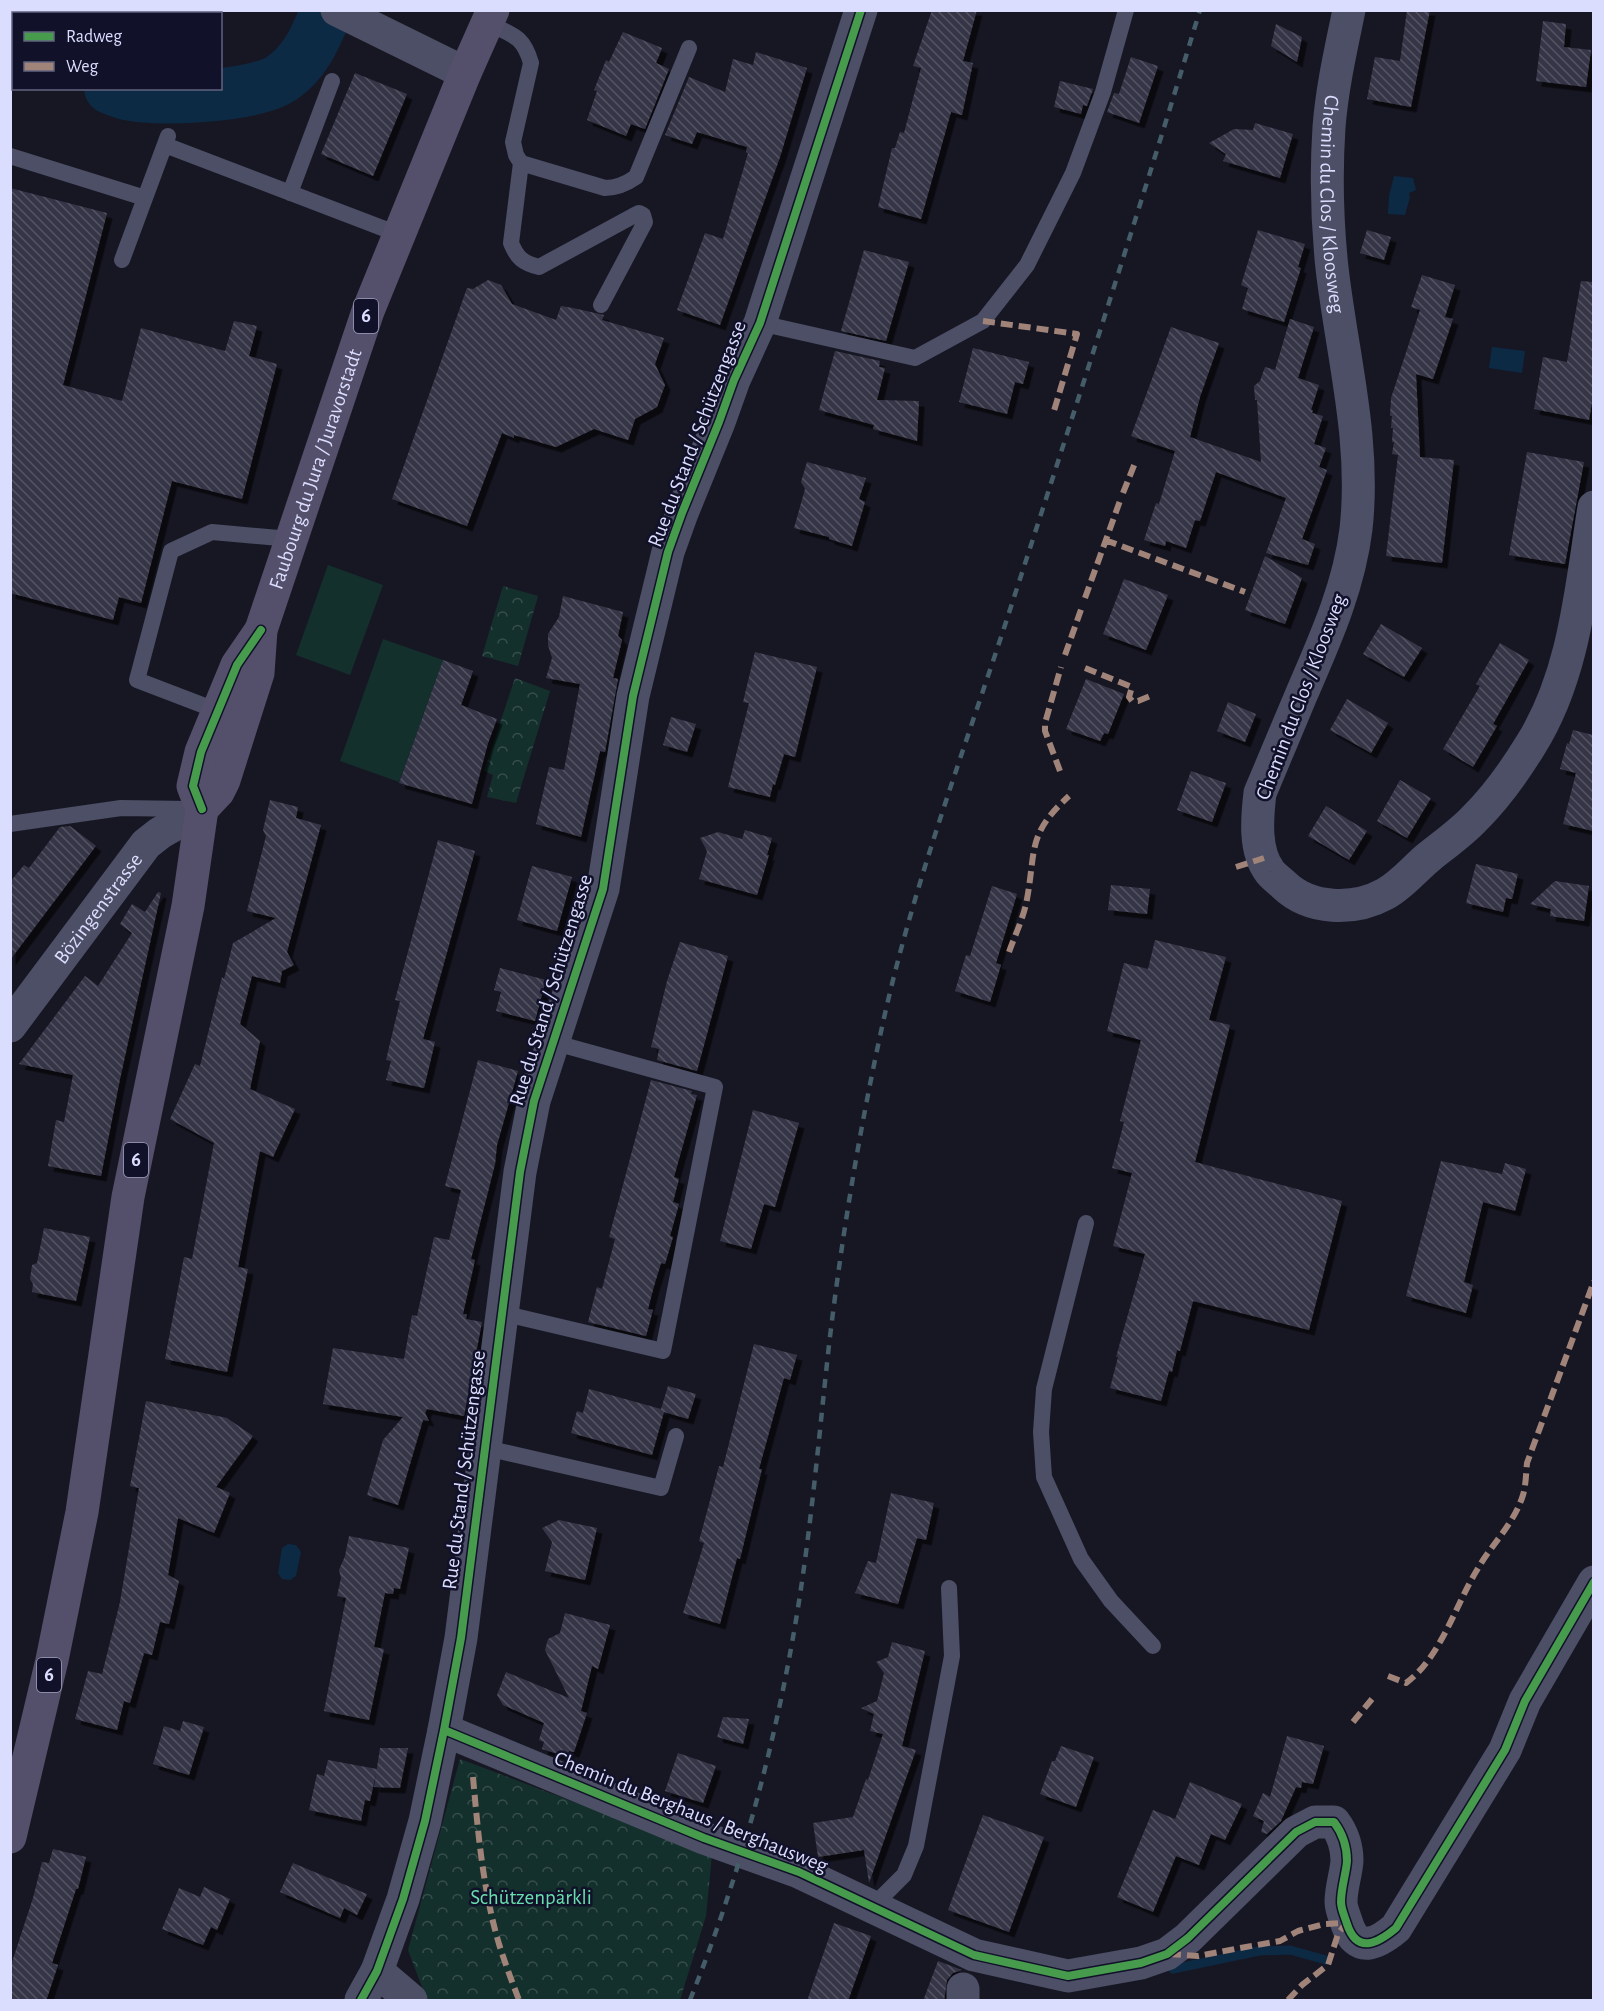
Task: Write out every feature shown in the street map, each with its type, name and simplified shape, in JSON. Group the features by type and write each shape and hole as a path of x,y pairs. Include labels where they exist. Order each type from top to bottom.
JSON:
{"main road":[{"name":"Faubourg du Jura / Juravorstadt","path":"261,630 237,665 201,752 193,786 202,809 218,792 224,780 258,673 261,630 368,311 398,234 490,17"},
{"name":"6","path":"10,1837 52,1660 82,1512 128,1197 188,906 202,809"}],"street":[{"name":"Rue du Stand / Schützengasse","path":"361,2001 377,1971 403,1899 425,1821 461,1638 520,1172 534,1101 603,889 633,696 668,552 734,380 760,323 861,10"},
{"name":"Chemin du Clos / Kloosweg","path":"1349,10 1329,126 1328,191 1332,268 1350,379 1357,439 1359,487 1356,530 1336,614 1260,793 1257,817 1264,858 1270,872 1289,890 1317,903 1341,906 1385,895 1474,820 1503,788 1532,744 1557,692 1575,633 1593,507"},
{"path":"341,12 465,73"},
{"name":"Bözingenstrasse","path":"10,1026 146,844 160,833 202,809"},
{"name":"Chemin du Berghaus / Berghausweg","path":"444,1730 704,1838 799,1872 974,1955 1068,1976 1141,1963 1167,1954 1188,1938 1296,1832 1315,1822 1334,1822 1345,1840 1347,1861 1341,1903 1351,1935 1356,1942 1363,1944 1384,1938 1396,1928 1505,1750 1525,1701 1593,1582"},
{"path":"377,1971 411,2001"}],"lane":[{"path":"760,323 915,358 984,321 1027,265 1073,173 1103,92 1126,10"},
{"path":"490,17 520,39 531,63 513,142 516,155 521,163 511,243 515,254 524,264 539,267 639,213 643,216 645,222 601,306"},
{"path":"521,163 605,188 614,188 632,180 636,177 689,48"},
{"path":"290,193 332,81"},
{"path":"122,260 167,141 290,193 398,234"},
{"path":"10,156 146,198"},
{"path":"218,711 137,680 171,551 212,532 290,539"},
{"path":"10,824 121,808 202,809"},
{"path":"502,1313 663,1351 716,1087 552,1042"},
{"path":"1086,1223 1044,1389 1041,1432 1044,1477 1081,1559 1111,1601 1153,1646"},
{"path":"486,1448 661,1488 676,1436"},
{"path":"871,1908 904,1875 916,1846 952,1656 949,1588"}],"green space":[{"path":"328,565 383,585 350,675 296,655"},
{"path":"503,586 538,596 518,666 482,656"},
{"path":"383,639 443,660 399,782 340,761"},
{"path":"515,678 550,691 516,803 487,797 493,775 484,771"},
{"name":"Schützenpärkli","path":"460,1759 712,1854 706,1916 680,2000 427,2000 408,1950"}],"water":[{"path":"1394,176 1413,178 1416,190 1409,193 1405,215 1388,214 1389,196"},
{"path":"1492,347 1525,351 1522,373 1489,368"},
{"path":"288,1544 296,1545 301,1552 296,1576 290,1580 282,1579 278,1573 282,1548"}],"building":[{"path":"932,10 977,10 963,61 973,63 962,115 951,112 921,219 878,207 892,148 895,148 900,132 904,133 921,68 913,66"},
{"path":"1407,10 1430,10 1411,107 1367,99 1375,57 1400,61"},
{"path":"1543,21 1566,24 1564,47 1591,50 1586,87 1536,81"},
{"path":"1276,24 1302,37 1297,62 1271,46"},
{"path":"623,32 662,48 656,63 669,69 645,129 631,124 626,136 587,120 597,91 594,90 606,60 609,62"},
{"path":"756,52 807,68 780,157 720,325 677,310 705,233 723,239 748,153 746,152 747,147 697,132 692,144 665,135 689,77 725,92 733,59 753,65"},
{"path":"1131,57 1158,66 1139,123 1107,112 1114,93 1119,94"},
{"path":"355,73 407,94 373,176 321,154"},
{"path":"1060,81 1093,89 1087,106 1083,105 1081,114 1054,107"},
{"path":"1255,123 1293,134 1280,178 1223,161 1226,154 1209,143 1234,129 1253,130"},
{"path":"10,188 107,213 63,385 122,401 141,328 225,351 234,321 257,326 249,356 277,364 242,499 172,481 141,603 119,597 113,620 10,593"},
{"path":"1258,230 1305,244 1298,267 1301,268 1284,322 1242,309 1248,288 1241,285"},
{"path":"1367,230 1391,237 1384,260 1360,253"},
{"path":"864,250 909,262 886,341 841,331"},
{"path":"1422,275 1455,285 1445,317 1453,319 1433,379 1416,374 1420,457 1454,460 1442,563 1386,556 1398,455 1392,454 1394,442 1392,442 1392,416 1390,416 1391,398 1420,310 1411,307"},
{"path":"488,280 501,285 512,304 556,320 561,306 573,308 604,315 602,320 664,338 655,364 665,385 657,407 635,419 628,440 594,429 556,447 514,435 514,438 502,433 467,526 392,499 467,288 473,289"},
{"path":"1581,281 1593,282 1593,396 1589,420 1534,409 1543,357 1567,362"},
{"path":"1290,319 1314,327 1298,378 1319,385 1311,410 1313,410 1312,413 1323,416 1314,444 1326,448 1319,467 1327,470 1302,539 1315,544 1308,565 1266,553 1286,498 1216,472 1200,521 1195,520 1186,548 1166,541 1165,546 1144,540 1156,503 1159,504 1175,451 1131,436 1171,327 1219,343 1200,397 1190,437 1261,462 1254,386 1260,381 1265,367 1275,370"},
{"path":"973,348 1029,362 1023,384 1015,382 1007,414 959,402"},
{"path":"835,351 880,361 879,367 885,368 877,400 919,401 917,441 873,429 874,425 819,410"},
{"path":"1527,452 1584,462 1565,564 1509,555"},
{"path":"807,462 866,478 859,499 865,502 852,546 794,528 805,489 801,482"},
{"path":"1265,556 1302,578 1285,624 1245,610"},
{"path":"1124,579 1168,595 1146,650 1103,634"},
{"path":"563,596 623,612 618,636 622,640 613,678 618,679 605,752 600,751 581,837 536,824 549,767 564,770 580,684 546,678 552,658 548,645 548,634 559,617"},
{"path":"1381,624 1422,648 1404,677 1363,654"},
{"path":"1500,643 1529,660 1493,724 1497,726 1473,767 1443,749 1480,686 1476,684"},
{"path":"755,652 817,667 795,757 784,754 770,797 728,787 749,703 743,702"},
{"path":"443,660 473,671 461,705 497,719 488,743 472,804 399,783"},
{"path":"1086,679 1124,694 1108,734 1104,733 1100,741 1066,729"},
{"path":"1347,699 1388,723 1371,753 1330,730"},
{"path":"1228,702 1256,714 1245,742 1217,731"},
{"path":"671,717 696,724 687,752 663,745"},
{"path":"1573,730 1593,735 1593,831 1563,824 1576,773 1560,769"},
{"path":"1191,771 1226,783 1212,822 1177,810"},
{"path":"1400,780 1431,798 1407,838 1377,821"},
{"path":"270,800 298,807 296,818 321,825 287,952 294,965 282,971 280,983 252,976 240,1024 260,1041 250,1089 295,1109 273,1157 260,1151 238,1267 248,1269 227,1372 165,1359 184,1257 192,1259 214,1143 170,1119 195,1064 200,1066 222,977 224,979 233,943 276,918 247,911 266,836 263,830"},
{"path":"1326,806 1367,831 1349,860 1308,836"},
{"path":"70,826 96,846 10,960 10,882 24,865 29,868 60,827"},
{"path":"745,830 772,838 757,895 699,879 707,851 700,838 718,832 742,839"},
{"path":"438,840 475,851 423,1039 435,1042 424,1088 386,1080 391,1061 386,1060 400,1001 395,1000"},
{"path":"1476,864 1518,874 1512,899 1506,898 1503,912 1466,903"},
{"path":"532,866 572,877 557,931 517,920"},
{"path":"1555,881 1589,886 1584,921 1550,916 1551,909 1530,904"},
{"path":"1111,885 1150,889 1147,914 1108,910"},
{"path":"992,886 1017,894 996,963 1001,965 990,1002 955,991 966,955 970,956"},
{"path":"158,892 161,893 101,1176 48,1166 56,1120 64,1122 73,1075 19,1064 85,976 98,986 132,933 120,924 132,904 145,912"},
{"path":"1155,940 1226,957 1209,1020 1230,1025 1195,1162 1342,1201 1309,1330 1193,1301 1180,1351 1177,1350 1172,1372 1169,1371 1161,1401 1110,1388 1118,1357 1116,1357 1145,1254 1113,1246 1132,1173 1112,1168 1124,1122 1120,1121 1141,1040 1107,1031 1124,963 1148,969"},
{"path":"680,942 728,956 697,1071 657,1060 659,1049 651,1047 667,981"},
{"path":"500,968 546,980 535,1021 496,1011 501,992 494,990"},
{"path":"478,1060 518,1071 497,1145 495,1164 471,1259 475,1260 463,1314 467,1314 466,1319 482,1322 464,1416 427,1409 425,1413 429,1421 423,1420 398,1505 367,1495 383,1440 403,1417 323,1404 333,1348 404,1359 412,1315 417,1316 434,1237 449,1240 461,1190 445,1186"},
{"path":"651,1080 692,1091 691,1094 697,1095 674,1177 679,1179 673,1202 679,1204 670,1236 673,1237 665,1264 661,1263 654,1286 648,1309 653,1310 646,1336 588,1322 597,1287 602,1289 615,1239 609,1237"},
{"path":"753,1110 799,1123 775,1207 764,1204 751,1249 720,1241"},
{"path":"1441,1161 1502,1174 1505,1163 1526,1169 1515,1211 1483,1202 1464,1282 1473,1285 1466,1313 1406,1296"},
{"path":"44,1228 90,1237 76,1301 32,1292 33,1284 30,1279 32,1265 37,1263"},
{"path":"754,1344 797,1355 790,1380 784,1378 759,1469 762,1469 740,1559 737,1558 720,1624 683,1613 704,1543 699,1541 719,1466 723,1467"},
{"path":"668,1386 696,1394 688,1419 664,1412 652,1455 571,1433 577,1411 583,1413 589,1389 661,1409"},
{"path":"146,1401 227,1418 253,1436 216,1487 230,1493 214,1533 178,1518 168,1575 179,1581 169,1624 160,1622 152,1655 144,1653 130,1703 124,1701 117,1730 75,1719 88,1671 102,1674 120,1602 139,1488 130,1486"},
{"path":"891,1493 934,1503 926,1540 917,1538 898,1604 855,1593 868,1561 876,1563"},
{"path":"559,1520 597,1528 585,1580 545,1571 552,1542 542,1528"},
{"path":"349,1536 409,1548 400,1589 394,1588 393,1594 385,1593 374,1647 384,1649 369,1720 324,1711 346,1598 337,1596 341,1578 339,1570 345,1556"},
{"path":"565,1613 610,1625 598,1669 592,1666 581,1711 587,1713 574,1752 569,1751 567,1757 542,1749 544,1742 539,1740 544,1723 503,1705 497,1695 506,1672 569,1698 545,1650 548,1639 560,1633"},
{"path":"892,1642 925,1651 902,1746 916,1750 869,1883 864,1850 818,1857 813,1823 853,1817 883,1734 870,1731 874,1714 861,1708 877,1701 884,1673 876,1662 888,1657"},
{"path":"723,1717 749,1719 743,1744 717,1737"},
{"path":"183,1721 204,1727 189,1775 153,1764 164,1726 180,1731"},
{"path":"1287,1736 1324,1746 1313,1784 1302,1782 1301,1788 1296,1787 1281,1821 1267,1834 1261,1832 1264,1821 1253,1816 1263,1793 1270,1797"},
{"path":"1061,1746 1094,1757 1076,1807 1040,1794 1052,1761 1055,1761"},
{"path":"380,1748 408,1748 400,1788 374,1787"},
{"path":"678,1753 716,1766 703,1803 665,1791"},
{"path":"328,1760 377,1769 370,1801 365,1800 361,1821 309,1810 317,1774 324,1776"},
{"path":"1190,1782 1242,1804 1225,1840 1211,1834 1199,1865 1176,1856 1153,1912 1117,1897 1153,1810 1175,1819"},
{"path":"983,1815 1044,1837 1009,1932 948,1910"},
{"path":"53,1849 86,1857 78,1889 76,1889 52,1963 58,1965 46,2001 10,2001 10,1968 42,1862 49,1863"},
{"path":"293,1863 367,1894 357,1915 344,1908 340,1918 280,1892"},
{"path":"204,1887 230,1899 217,1930 211,1927 203,1945 162,1929 179,1888 200,1897"},
{"path":"834,1923 871,1936 848,2001 807,2001"},
{"path":"938,1961 962,1970 953,1973 947,1980 944,2001 923,2001"}],"waterway":[{"path":"116,90 146,97 186,97 232,93 270,84 282,78 298,64 314,39 327,10"},
{"path":"1173,1969 1259,1951 1290,1950 1326,1960"}],"railway":[{"path":"690,2000 737,1869 762,1780 783,1689 804,1569 829,1345 846,1222 867,1099 896,968 924,868 1080,393 1200,10"}],"marked path":[{"path":"983,321 1077,334 1053,414"},
{"path":"1123,493 1135,463"},
{"path":"1085,598 1121,498"},
{"path":"1105,540 1245,592"},
{"path":"1065,655 1083,604"},
{"path":"1060,771 1045,731 1045,723 1061,667"},
{"path":"1085,668 1132,687 1129,697 1132,701 1150,696"},
{"path":"1009,952 1026,906 1033,855 1040,832 1046,821 1069,796"},
{"path":"1236,867 1264,858"},
{"path":"1388,1676 1406,1683 1429,1659 1477,1570 1519,1506 1524,1491 1527,1463 1594,1281"},
{"path":"1353,1722 1372,1699"},
{"path":"473,1777 479,1840 493,1924 519,2000"},
{"path":"1169,1954 1198,1956 1280,1941 1298,1931 1324,1924 1346,1923"},
{"path":"1288,2000 1302,1985 1328,1965 1338,1934 1346,1923"}],"cycle path":[{"path":"361,2000 377,1971 403,1899 425,1821 461,1638 520,1172 534,1101 603,889 633,696 668,552 734,380 760,323 861,10"},
{"path":"202,809 193,786 201,752 237,665 261,630"},
{"path":"444,1730 704,1838 799,1872 974,1955 1068,1976 1141,1963 1167,1954 1188,1938 1296,1832 1315,1822 1334,1822 1344,1840 1347,1856 1341,1897 1342,1910 1356,1940 1368,1943 1375,1942 1396,1928 1505,1750 1525,1701 1594,1582"}]}
